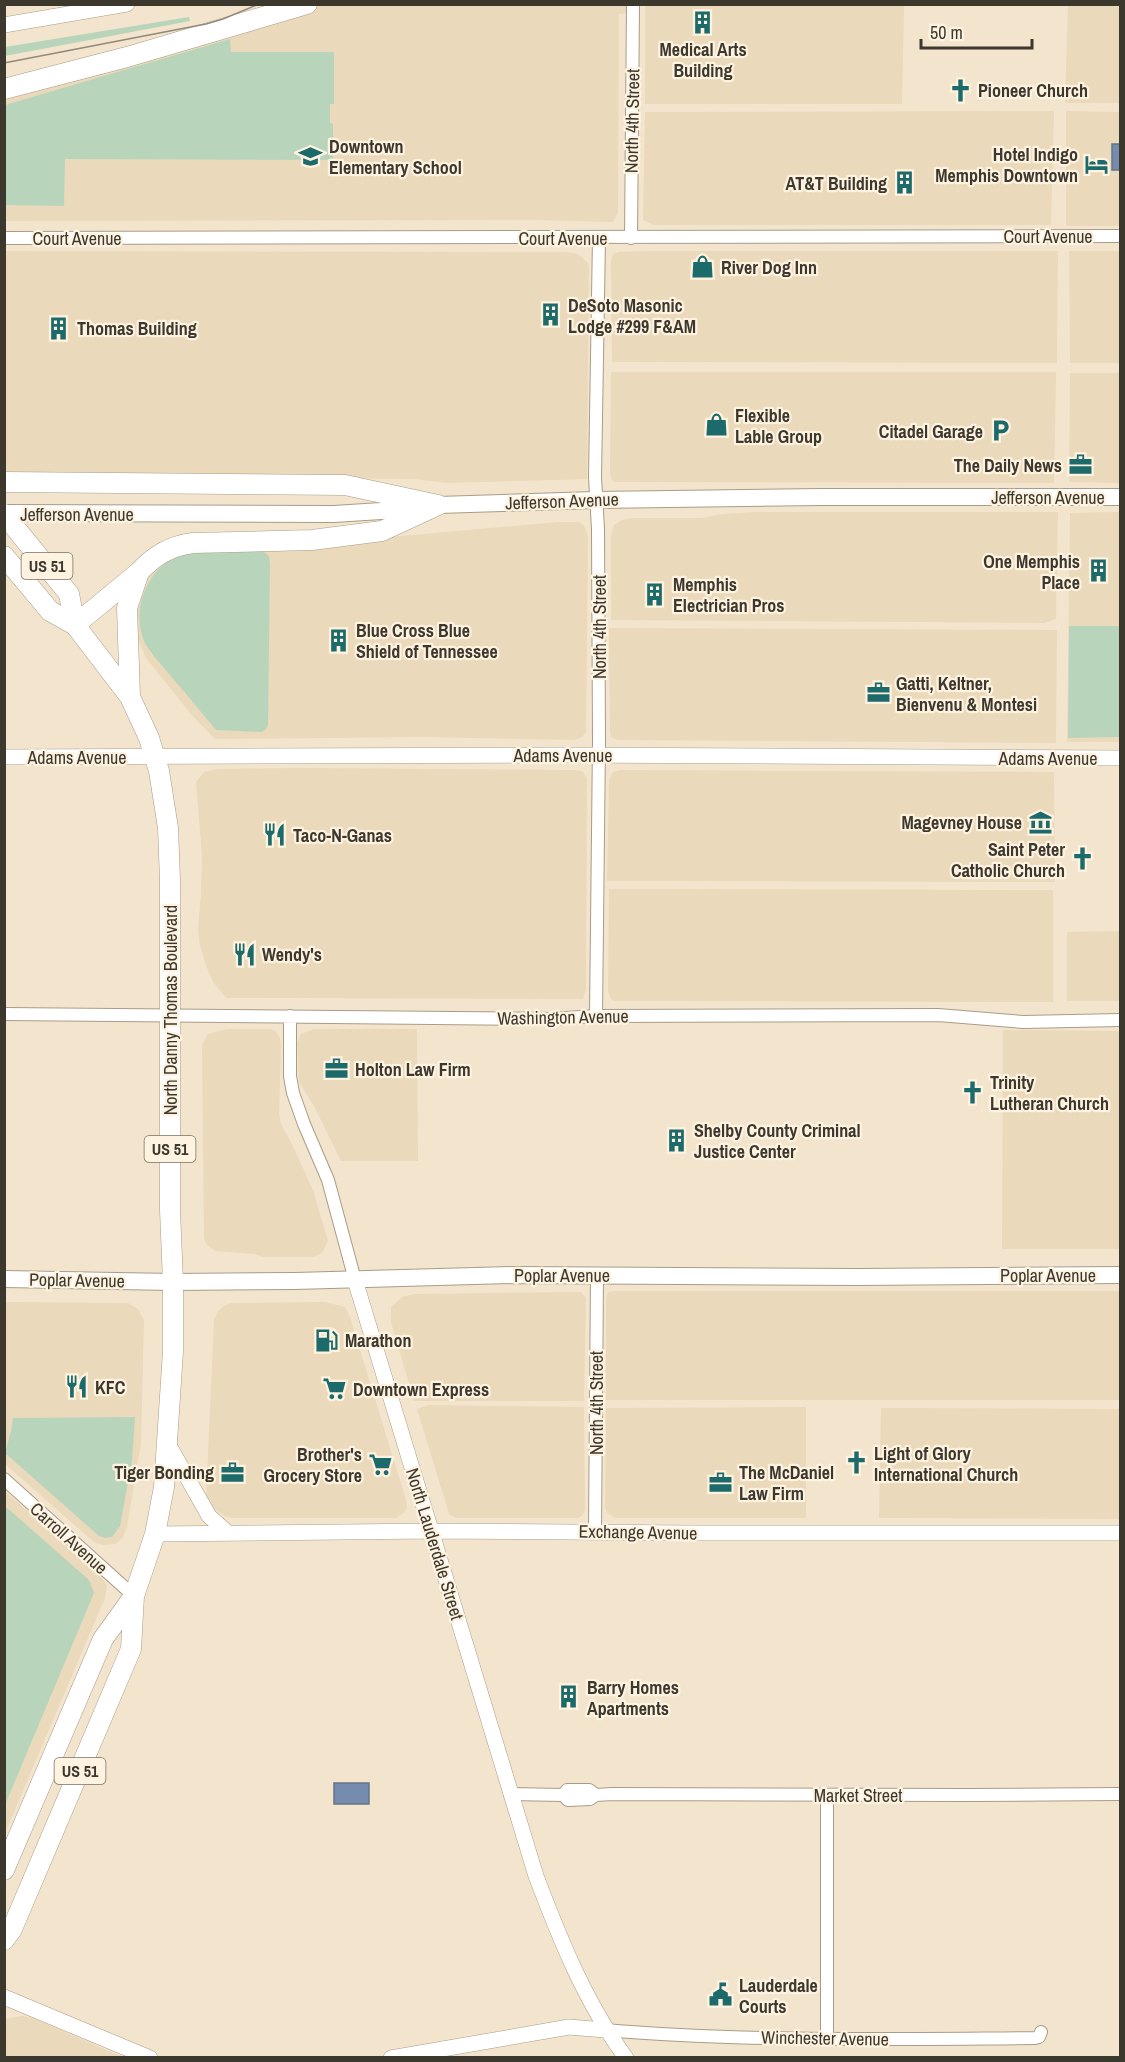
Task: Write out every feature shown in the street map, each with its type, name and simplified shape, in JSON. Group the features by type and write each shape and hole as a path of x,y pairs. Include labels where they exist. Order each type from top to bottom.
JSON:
{"main road":[{"path":"4,89 127,57 307,4"},
{"path":"4,482 345,485 438,504"},
{"name":"Jefferson Avenue","path":"4,514 334,514 438,504 822,496 1120,497"},
{"path":"75,625 148,563 178,544 312,540 382,531 438,504"},
{"name":"North Danny Thomas Boulevard","path":"4,514 69,594 75,625"},
{"name":"North Danny Thomas Boulevard","path":"4,556 50,611 75,625 130,697 147,733 163,791 168,828 170,880 170,1210 173,1282 173,1351 166,1469 155,1534 134,1596 131,1649 12,1929 4,1940"},
{"path":"130,697 127,608 139,572"},
{"name":"Poplar Avenue","path":"4,1279 173,1282 597,1275 858,1277 1120,1275"},
{"name":"North Danny Thomas Boulevard","path":"4,1870 103,1639 134,1596"}],"street":[{"path":"4,25 127,4"},
{"name":"North 4th Street","path":"631,238 633,4"},
{"name":"Court Avenue","path":"4,238 1120,236"},
{"name":"North 4th Street","path":"596,1016 599,756 596,500 599,238"},
{"name":"Adams Avenue","path":"4,757 1120,758"},
{"name":"Washington Avenue","path":"4,1014 551,1019 596,1016 938,1015 1023,1022 1120,1020"},
{"name":"North Lauderdale Street","path":"290,1016 290,1076 293,1093 328,1180 355,1280 536,1876 572,1967 605,2030 626,2058"},
{"name":"North 4th Street","path":"595,1532 597,1275"},
{"path":"167,1442 209,1516 228,1533"},
{"name":"Carroll Avenue","path":"4,1479 134,1596"},
{"name":"Exchange Avenue","path":"155,1534 431,1531 1120,1533"},
{"name":"Market Street","path":"510,1794 563,1795 568,1800 590,1799 596,1795 1120,1794"},
{"path":"827,1795 827,2038"},
{"path":"4,1997 150,2058"},
{"path":"391,2058 569,2027 605,2030"},
{"name":"Winchester Avenue","path":"605,2030 671,2036 827,2038 1035,2038 1039,2037 1041,2032"}],"shaded area":[{"name":"Downtown Elementary School","path":"322,5 625,5 627,13 619,14 618,213 613,222 538,220 5,221 5,100"},
{"path":"645,5 904,5 902,104 645,104"},
{"path":"1068,5 1120,5 1120,103 1065,103"},
{"path":"1054,111 1051,225 654,225 643,220 645,112"},
{"name":"Hotel Indigo Memphis Downtown","path":"1066,111 1120,112 1120,226 1066,226"},
{"path":"4,251 565,252 578,254 589,266 587,479 447,483 414,479 4,475"},
{"path":"644,251 1058,251 1057,363 612,362 611,261 613,254"},
{"path":"1069,251 1120,251 1120,363 1070,363"},
{"path":"611,372 1056,372 1054,483 615,482 612,481 610,473"},
{"path":"1070,373 1120,373 1120,483 1069,482"},
{"path":"754,512 1058,512 1056,619 1044,623 611,620 611,536 614,525 632,518 701,518"},
{"path":"1120,512 1120,742 1067,742 1070,513"},
{"path":"578,522 584,525 588,536 586,732 575,740 423,737 215,739 190,713 146,658 133,626 142,583 165,557"},
{"path":"609,628 1057,630 1056,743 618,740 611,737 610,733"},
{"path":"217,769 577,770 583,772 587,779 586,989 583,999 226,998 213,982 200,946 198,929 202,856 196,782 204,772"},
{"path":"620,770 1054,772 1055,882 607,881 609,780 613,772"},
{"path":"609,889 1053,890 1053,1002 615,1001 611,999 608,992"},
{"path":"1120,931 1120,1001 1067,1001 1067,932"},
{"path":"227,1029 270,1029 276,1031 280,1038 279,1113 281,1124 313,1190 328,1241 322,1253 313,1257 263,1257 215,1251 207,1245 204,1238 202,1045 208,1034"},
{"path":"314,1029 417,1029 418,1161 341,1161 314,1106 299,1082 297,1043 301,1034"},
{"path":"1003,1030 1120,1031 1120,1249 1002,1249"},
{"path":"1120,1291 1120,1400 606,1400 606,1299 608,1292"},
{"path":"581,1292 586,1298 584,1401 414,1401 391,1322 391,1307 402,1297 414,1294"},
{"path":"4,1302 128,1303 138,1309 144,1320 141,1444 127,1527 123,1537 116,1544 95,1543 5,1464"},
{"path":"325,1302 345,1307 350,1317 406,1500 405,1512 396,1518 233,1518 225,1516 213,1508 206,1498 214,1320 218,1311 231,1303"},
{"path":"428,1405 584,1407 585,1510 582,1516 578,1518 456,1518 449,1514 417,1409"},
{"path":"806,1407 806,1518 615,1518 607,1513 605,1508 606,1408"},
{"path":"881,1408 1120,1409 1120,1519 879,1518"},
{"path":"5,1491 103,1579 107,1586 105,1598 5,1833"},
{"path":"22,2016 33,2018 123,2057 5,2057 5,2019"}],"green space":[{"path":"189,17 190,21 5,56 5,47"},
{"path":"230,39 231,52 334,52 334,104 330,104 330,123 333,124 333,160 65,159 64,206 5,205 5,105"},
{"path":"209,551 263,551 269,556 270,564 268,725 262,732 216,730 146,645 140,621 141,602 152,578 163,565 176,557"},
{"path":"1069,626 1120,626 1120,737 1068,738"},
{"path":"135,1417 132,1460 120,1526 112,1537 99,1536 5,1453 13,1418"},
{"path":"5,1506 89,1580 94,1593 5,1805"}],"water":[{"path":"1112,144 1120,144 1120,170 1112,170"},
{"path":"334,1783 369,1783 369,1804 334,1804"}],"tram line":[{"path":"4,63 206,24 259,4"}],"place":[{"name":"Medical Arts Building","path":"703,23"},
{"name":"Pioneer Church","path":"960,90"},
{"name":"Downtown Elementary School","path":"311,156"},
{"name":"Hotel Indigo Memphis Downtown","path":"1096,164"},
{"name":"AT&T Building","path":"905,183"},
{"name":"River Dog Inn","path":"703,267"},
{"name":"DeSoto Masonic Lodge #299 F&AM","path":"550,315"},
{"name":"Thomas Building","path":"59,328"},
{"name":"Flexible Lable Group","path":"717,425"},
{"name":"Citadel Garage","path":"1001,431"},
{"name":"The Daily News","path":"1080,465"},
{"name":"One Memphis Place","path":"1098,571"},
{"name":"Memphis Electrician Pros","path":"655,594"},
{"name":"Blue Cross Blue Shield of Tennessee","path":"338,640"},
{"name":"Gatti, Keltner, Bienvenu & Montesi","path":"878,693"},
{"name":"Magevney House","path":"1040,822"},
{"name":"Taco-N-Ganas","path":"275,835"},
{"name":"Saint Peter Catholic Church","path":"1083,859"},
{"name":"Wendy's","path":"244,954"},
{"name":"Holton Law Firm","path":"337,1069"},
{"name":"Trinity Lutheran Church","path":"972,1092"},
{"name":"Shelby County Criminal Justice Center","path":"676,1140"},
{"name":"Marathon","path":"327,1340"},
{"name":"KFC","path":"77,1387"},
{"name":"Downtown Express","path":"335,1389"},
{"name":"Light of Glory International Church","path":"856,1463"},
{"name":"Brother's Grocery Store","path":"380,1464"},
{"name":"Tiger Bonding","path":"232,1472"},
{"name":"The McDaniel Law Firm","path":"721,1482"},
{"name":"Barry Homes Apartments","path":"569,1697"},
{"name":"Lauderdale Courts","path":"721,1995"}]}
